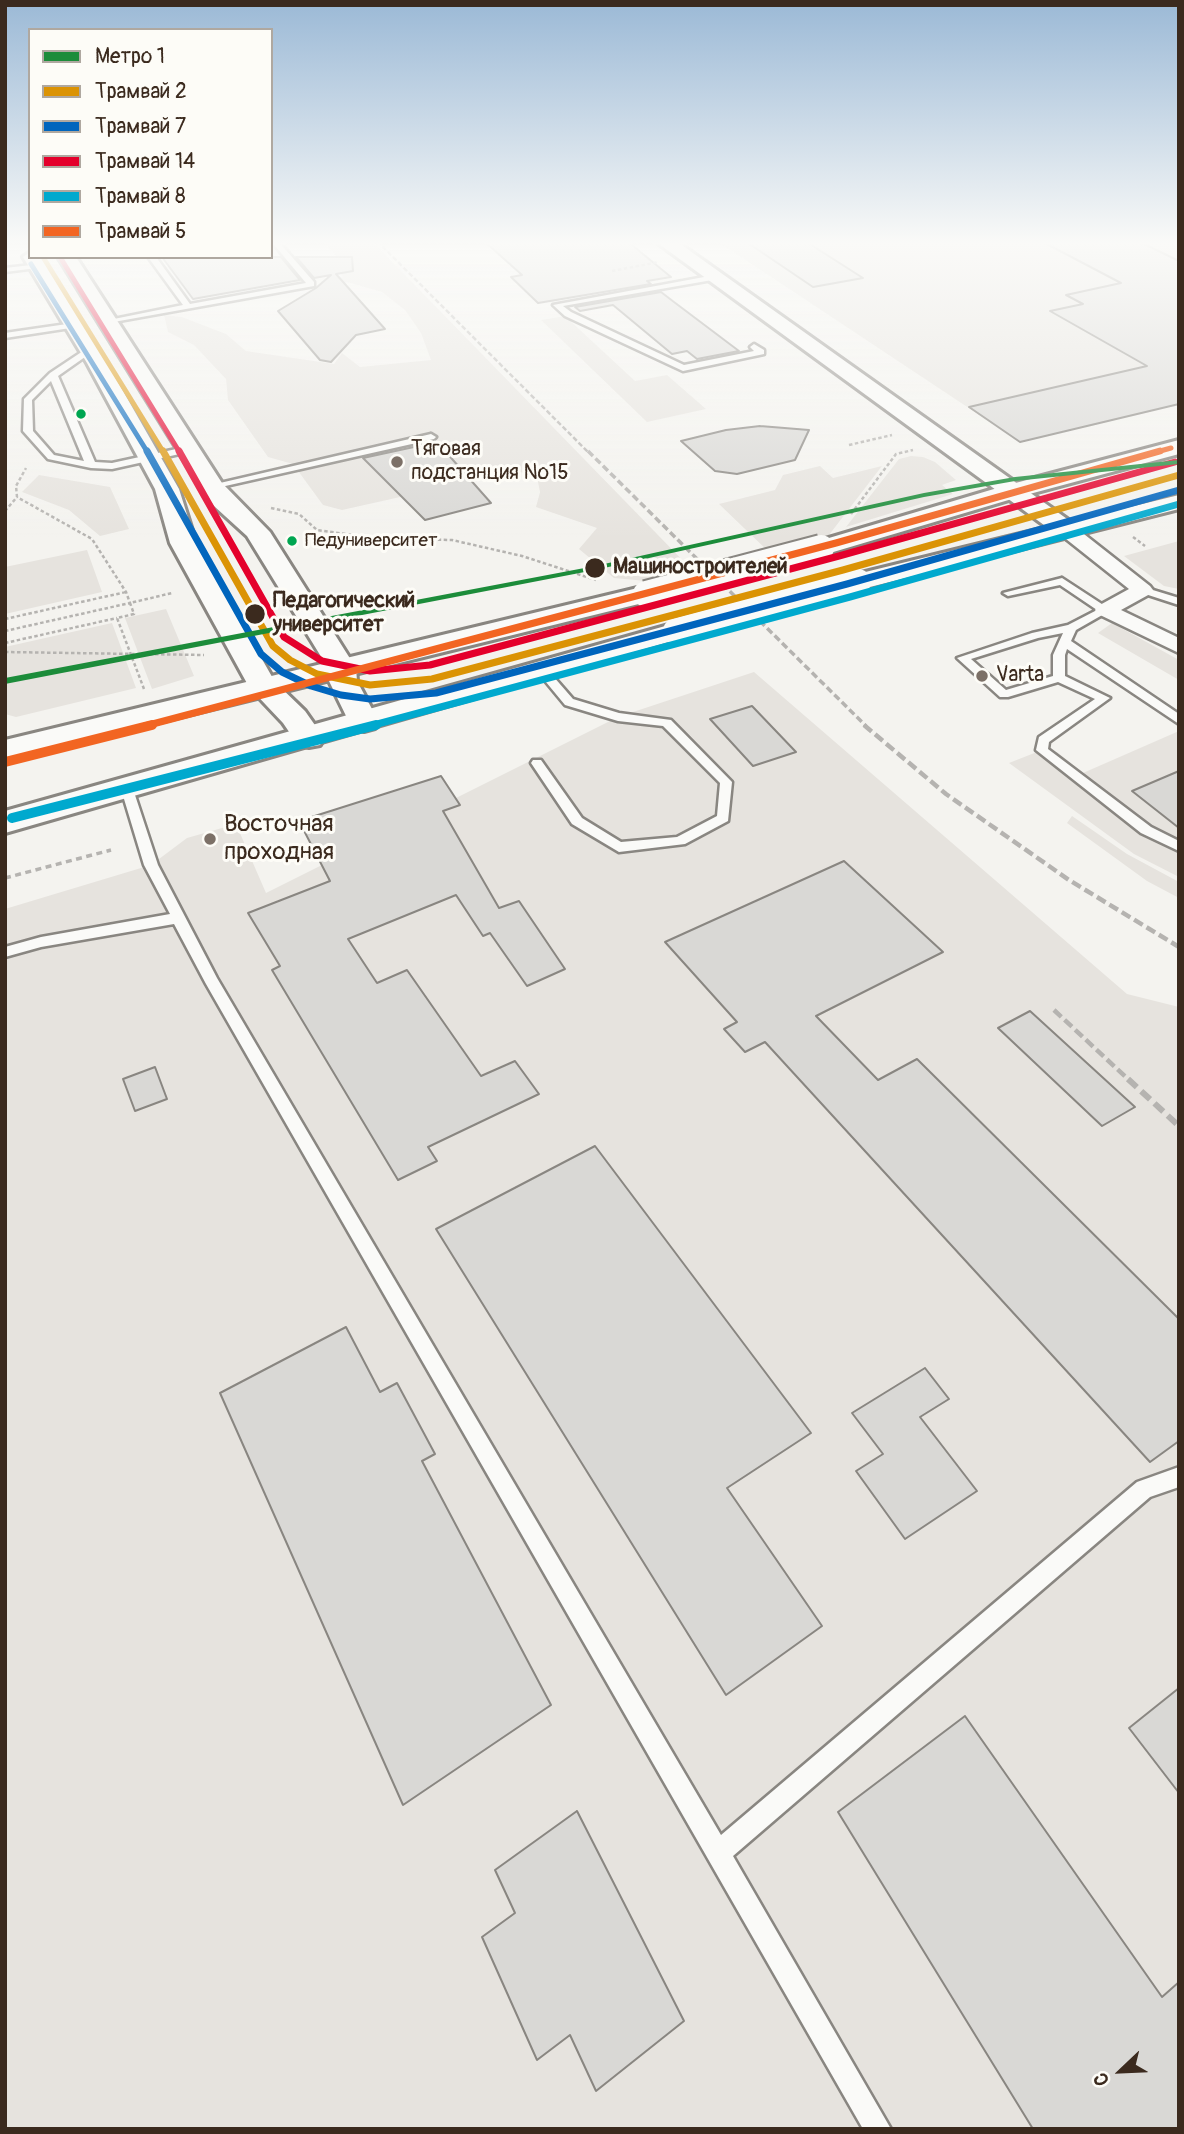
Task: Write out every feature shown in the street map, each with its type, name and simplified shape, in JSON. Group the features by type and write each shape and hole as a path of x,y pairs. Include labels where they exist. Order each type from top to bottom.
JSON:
{"main road":[{"path":"83,341 167,489 183,542 263,687 295,716 309,738"},
{"path":"121,341 212,486 223,501 257,532 342,668 343,681 364,722"},
{"path":"804,341 1068,531"},
{"path":"5,750 646,594 821,548 1013,491 1179,447"},
{"path":"5,822 309,738 676,631 1179,502"}],"street":[{"path":"1068,531 1143,590 1105,610"},
{"path":"1105,610 1179,647"}],"lane":[{"path":"625,341 683,368 761,352 754,347"},
{"path":"89,350 52,375 29,399 28,431 51,457 112,466 190,449"},
{"path":"52,375 91,465"},
{"path":"212,486 431,437"},
{"path":"1008,593 1062,580 1105,610 1071,628 1036,635 963,658 1004,694 1059,678 1104,698 1043,740 1042,750 1146,830 1179,846"},
{"path":"1143,590 1179,602"},
{"path":"1059,678 1059,655 1071,628"},
{"path":"1064,642 1179,720"},
{"path":"537,763 577,821 619,847 680,841 723,818 726,782 667,723 618,717 569,702 542,670"},
{"path":"127,789 151,865 177,918 878,2129"},
{"path":"5,952 41,942 177,918"},
{"path":"718,1853 1144,1489 1179,1477"}],"path":[{"path":"849,445 885,437"},
{"path":"850,515 896,454 918,449"},
{"path":"5,511 17,497 16,486 26,468"},
{"path":"5,643 134,614 127,592 92,539 17,497"},
{"path":"270,508 299,514 317,530 374,538 452,540 522,556 604,583"},
{"path":"5,619 127,592"},
{"path":"5,631 172,593"},
{"path":"117,618 148,700"},
{"path":"5,652 204,655"},
{"path":"5,878 111,850"}],"shaded area":[{"path":"185,341 234,341 246,351 334,364 342,353 360,367 431,360 424,341 469,341 693,571 657,582 614,578 579,549 597,528 536,507 540,492 537,477 517,471 342,510 323,505 293,464 268,457 228,400 226,379 194,345"},
{"path":"562,341 591,341 635,381 667,375 706,409 647,422"},
{"path":"867,341 1179,341 1179,404 1020,442"},
{"path":"911,456 935,462 956,480 942,485 953,494 846,527 899,459"},
{"path":"820,466 833,478 882,466 829,535 769,552 719,504 775,490 783,475"},
{"path":"39,475 110,487 129,529 100,536 69,510 22,492"},
{"path":"1179,541 1179,589 1164,586 1124,556"},
{"path":"87,550 102,592 5,614 5,567"},
{"path":"166,609 194,676 152,689 125,618"},
{"path":"112,623 136,688 16,717 5,714 5,647"},
{"path":"1112,623 1179,660 1179,680 1098,633"},
{"path":"754,672 1127,994 1179,1007 1179,2129 5,2129 5,909 151,865 187,838 236,824 266,893 618,717"},
{"path":"1179,731 1179,877 1134,854 1009,763 1042,750 1057,752 1083,773"},
{"path":"1072,816 1127,854 1179,882 1179,898 1147,881 1067,823"}],"building":[{"path":"303,341 351,341 331,362 320,360"},
{"path":"656,341 725,341 739,351 697,359 687,351 672,354"},
{"path":"1102,341 1179,341 1179,404 1020,442 969,407 1147,366"},
{"path":"760,426 809,430 795,460 737,474 715,471 681,441 726,430"},
{"path":"437,442 491,503 425,520 363,458"},
{"path":"752,706 796,752 753,766 710,719"},
{"path":"1179,771 1179,828 1132,791"},
{"path":"441,776 460,805 443,811 499,908 519,901 565,969 527,986 490,933 483,936 456,895 348,939 377,983 407,970 481,1076 515,1061 539,1094 428,1147 437,1161 398,1180 272,970 280,966 248,913 330,881 299,821"},
{"path":"844,861 943,952 816,1016 878,1080 917,1059 1179,1319 1179,1441 1150,1462 765,1042 745,1052 724,1029 737,1022 665,942"},
{"path":"1030,1011 1135,1107 1102,1126 998,1028"},
{"path":"155,1067 167,1099 135,1111 123,1079"},
{"path":"595,1146 811,1433 727,1488 822,1626 726,1695 436,1229"},
{"path":"346,1327 380,1392 397,1383 435,1454 422,1461 551,1705 403,1805 220,1393"},
{"path":"925,1368 949,1399 920,1417 977,1491 905,1539 856,1471 883,1454 852,1413"},
{"path":"1179,1688 1179,1793 1129,1728"},
{"path":"965,1716 1162,1997 1179,1982 1179,2129 1033,2129 838,1812"},
{"path":"577,1811 684,2021 596,2091 570,2035 537,2060 482,1937 515,1913 495,1870"}],"railway":[{"path":"477,341 589,453"},
{"path":"588,451 866,726"},
{"path":"864,725 946,794 1069,880 1179,947"},
{"path":"1054,1010 1130,1081"},
{"path":"1128,1079 1179,1126"}],"metro line":[{"name":"1","path":"5,681 595,568 924,495 1015,479 1179,462"}],"tram line":[{"name":"7","path":"78,341 153,461 261,654 282,672 311,686 341,695 370,699 436,693 847,584 1179,490"},
{"name":"2","path":"95,341 165,454 273,646 290,660 317,674 370,685 432,679 843,570 1179,475"},
{"name":"14","path":"111,341 177,447 284,637 322,661 370,671 430,665 839,556 1175,462"},
{"name":"5","path":"5,762 346,675 836,543 1171,448"},
{"name":"8","path":"12,818 360,729 850,597 1179,504"}],"place":[{"name":"Тяговая подстанция №15","path":"397,462"},
{"name":"Педуниверситет","path":"292,541"},
{"name":"Машиностроителей","path":"595,568"},
{"name":"Педагогический университет","path":"255,614"},
{"name":"Varta","path":"982,676"},
{"name":"Восточная проходная","path":"210,839"}]}
